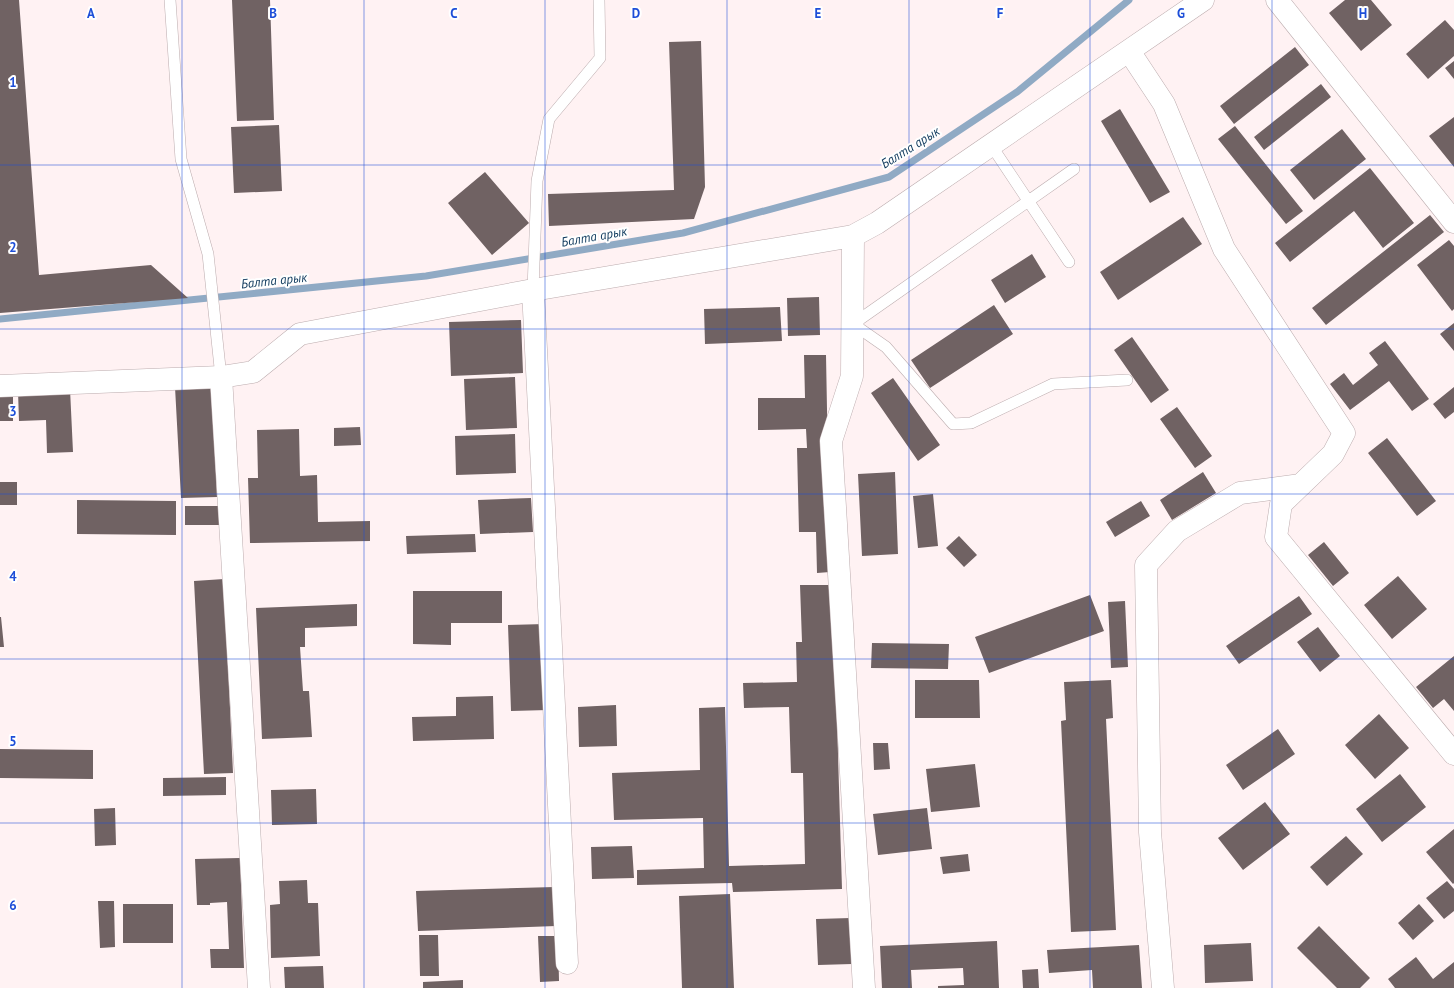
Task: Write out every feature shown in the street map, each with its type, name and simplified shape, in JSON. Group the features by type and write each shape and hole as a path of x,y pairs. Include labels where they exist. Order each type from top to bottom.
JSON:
{"street":[{"path":"0,386 221,377 253,372 300,334 533,290 853,236 877,223 1203,0"},
{"path":"1277,0 1454,222"},
{"path":"1129,51 1164,104 1224,249 1344,433 1333,454 1281,504 1276,537 1454,754"},
{"path":"853,236 852,376 831,441 864,988"},
{"path":"533,290 568,963"},
{"path":"221,377 259,988"},
{"path":"1163,988 1150,832 1146,565 1177,531 1240,493 1301,485"}],"lane":[{"path":"170,0 181,160 208,254 221,377"},
{"path":"533,290 538,181 549,119 600,58 599,0"},
{"path":"991,145 1069,262"},
{"path":"1074,169 853,324 886,347 953,424 971,423 1053,384 1127,380"}],"building":[{"path":"0,0 19,0 39,275 151,265 188,298 0,313"},
{"path":"232,0 270,0 274,120 237,121"},
{"path":"1345,0 1371,0 1392,25 1361,51 1329,13"},
{"path":"1445,20 1454,30 1454,56 1428,79 1406,54"},
{"path":"701,41 705,187 694,219 549,226 548,194 674,190 669,42"},
{"path":"1295,47 1309,65 1234,124 1220,106"},
{"path":"1454,61 1454,79 1445,68"},
{"path":"1321,84 1331,97 1264,150 1254,137"},
{"path":"1120,109 1170,192 1150,203 1101,121"},
{"path":"1454,117 1454,167 1429,136"},
{"path":"279,125 282,191 234,193 231,127"},
{"path":"1235,126 1303,211 1286,224 1218,139"},
{"path":"1342,129 1366,159 1314,200 1290,170"},
{"path":"1370,168 1414,223 1383,248 1354,211 1290,262 1275,243"},
{"path":"485,172 529,223 492,255 448,203"},
{"path":"1430,215 1444,232 1326,325 1312,308"},
{"path":"1183,217 1202,244 1118,300 1100,272"},
{"path":"1449,240 1454,246 1454,309 1452,311 1417,265"},
{"path":"1032,254 1046,277 1005,303 991,280"},
{"path":"819,297 820,335 788,336 787,298"},
{"path":"994,305 1013,334 930,388 911,360"},
{"path":"780,307 782,341 705,344 704,309"},
{"path":"521,320 523,373 451,376 449,322"},
{"path":"1454,323 1454,351 1440,334"},
{"path":"1132,337 1169,390 1151,403 1114,350"},
{"path":"1385,341 1429,399 1412,411 1389,381 1350,410 1330,384 1344,373 1353,385 1378,365 1369,353"},
{"path":"804,355 826,355 830,572 817,573 816,532 799,532 797,448 807,448 806,429 758,430 758,398 805,398"},
{"path":"515,377 517,428 466,430 464,379"},
{"path":"893,378 940,445 918,461 871,393"},
{"path":"212,386 217,497 181,498 175,387"},
{"path":"1454,387 1454,412 1445,419 1433,404"},
{"path":"70,389 73,452 47,453 46,420 19,421 18,391"},
{"path":"0,390 13,390 13,421 0,421"},
{"path":"1177,407 1212,456 1195,468 1160,419"},
{"path":"360,427 361,445 334,446 334,428"},
{"path":"299,429 300,476 317,475 318,522 370,521 370,541 250,543 248,478 258,478 257,430"},
{"path":"515,434 516,473 456,475 455,436"},
{"path":"1387,438 1436,501 1417,516 1368,453"},
{"path":"895,472 898,554 862,556 858,474"},
{"path":"1203,472 1216,493 1172,520 1160,500"},
{"path":"0,482 17,482 17,505 0,505"},
{"path":"933,494 938,546 918,548 913,496"},
{"path":"531,498 533,532 480,534 478,500"},
{"path":"77,500 176,501 176,535 77,534"},
{"path":"1141,501 1150,516 1115,537 1106,522"},
{"path":"185,506 222,506 222,525 185,525"},
{"path":"475,534 476,552 407,554 406,536"},
{"path":"959,536 977,555 964,567 946,548"},
{"path":"1324,542 1349,573 1333,586 1308,555"},
{"path":"1398,576 1427,609 1392,639 1364,605"},
{"path":"224,579 233,773 204,774 194,581"},
{"path":"800,585 833,585 842,889 733,892 732,883 637,885 637,870 704,868 703,818 614,820 612,773 700,770 699,708 725,707 729,866 805,864 803,773 791,773 789,707 744,708 743,683 797,682 796,642 802,642"},
{"path":"413,591 502,591 502,623 451,623 451,645 413,644"},
{"path":"1090,595 1104,631 989,673 975,637"},
{"path":"1299,596 1312,614 1239,664 1226,646"},
{"path":"1125,601 1128,667 1111,668 1108,602"},
{"path":"357,604 357,626 305,628 305,647 300,647 303,691 309,691 312,737 262,739 256,608"},
{"path":"1,617 4,647 0,647"},
{"path":"545,624 548,710 511,711 508,625"},
{"path":"1318,627 1340,656 1320,672 1297,642"},
{"path":"872,643 949,644 948,669 871,668"},
{"path":"1454,656 1454,711 1444,699 1433,708 1416,687"},
{"path":"915,680 979,680 980,718 915,718"},
{"path":"1111,680 1113,718 1106,719 1116,930 1071,932 1061,721 1066,720 1064,682"},
{"path":"493,696 494,739 413,741 412,717 456,716 456,697"},
{"path":"616,705 617,746 579,747 578,707"},
{"path":"1379,714 1409,748 1375,779 1345,745"},
{"path":"1278,729 1295,754 1243,790 1226,765"},
{"path":"873,743 888,743 890,769 874,770"},
{"path":"0,749 93,750 93,779 0,778"},
{"path":"975,764 980,807 931,812 926,769"},
{"path":"1400,774 1426,807 1382,842 1356,809"},
{"path":"226,777 226,795 163,796 163,778"},
{"path":"316,789 317,824 272,825 271,790"},
{"path":"1265,802 1290,834 1243,870 1218,838"},
{"path":"115,808 116,845 95,846 94,809"},
{"path":"927,808 932,849 878,855 873,814"},
{"path":"1454,829 1454,883 1453,884 1426,852"},
{"path":"1346,836 1363,854 1327,886 1310,867"},
{"path":"632,846 634,878 592,879 591,847"},
{"path":"968,854 970,871 943,874 940,857"},
{"path":"240,858 244,968 211,968 210,949 229,949 227,902 210,903 210,905 197,905 195,859"},
{"path":"307,880 308,903 318,903 320,956 271,958 270,905 280,904 279,881"},
{"path":"1447,881 1454,889 1454,911 1444,919 1426,898"},
{"path":"555,887 556,926 418,931 416,891"},
{"path":"730,894 734,988 682,988 679,896"},
{"path":"98,901 114,901 115,947 100,948"},
{"path":"123,904 173,904 173,943 123,943"},
{"path":"1419,904 1434,921 1413,940 1398,923"},
{"path":"851,918 852,964 818,965 816,919"},
{"path":"1319,926 1370,978 1360,988 1337,988 1297,948"},
{"path":"419,935 438,935 439,976 420,976"},
{"path":"538,936 558,936 559,981 540,982"},
{"path":"997,941 999,988 938,988 938,986 964,985 963,968 911,970 912,988 882,988 880,946"},
{"path":"1251,943 1253,981 1205,983 1204,945"},
{"path":"1139,945 1142,988 1093,988 1092,970 1049,973 1047,950"},
{"path":"1416,957 1433,979 1454,962 1454,988 1395,988 1388,979"},
{"path":"323,966 324,988 285,988 284,967"},
{"path":"1038,969 1039,988 1023,988 1022,970"},
{"path":"463,980 463,988 423,988 423,982"}],"waterway":[{"name":"Балта арык","path":"0,319 426,276 683,233 889,177 1017,92 1129,0"}]}
